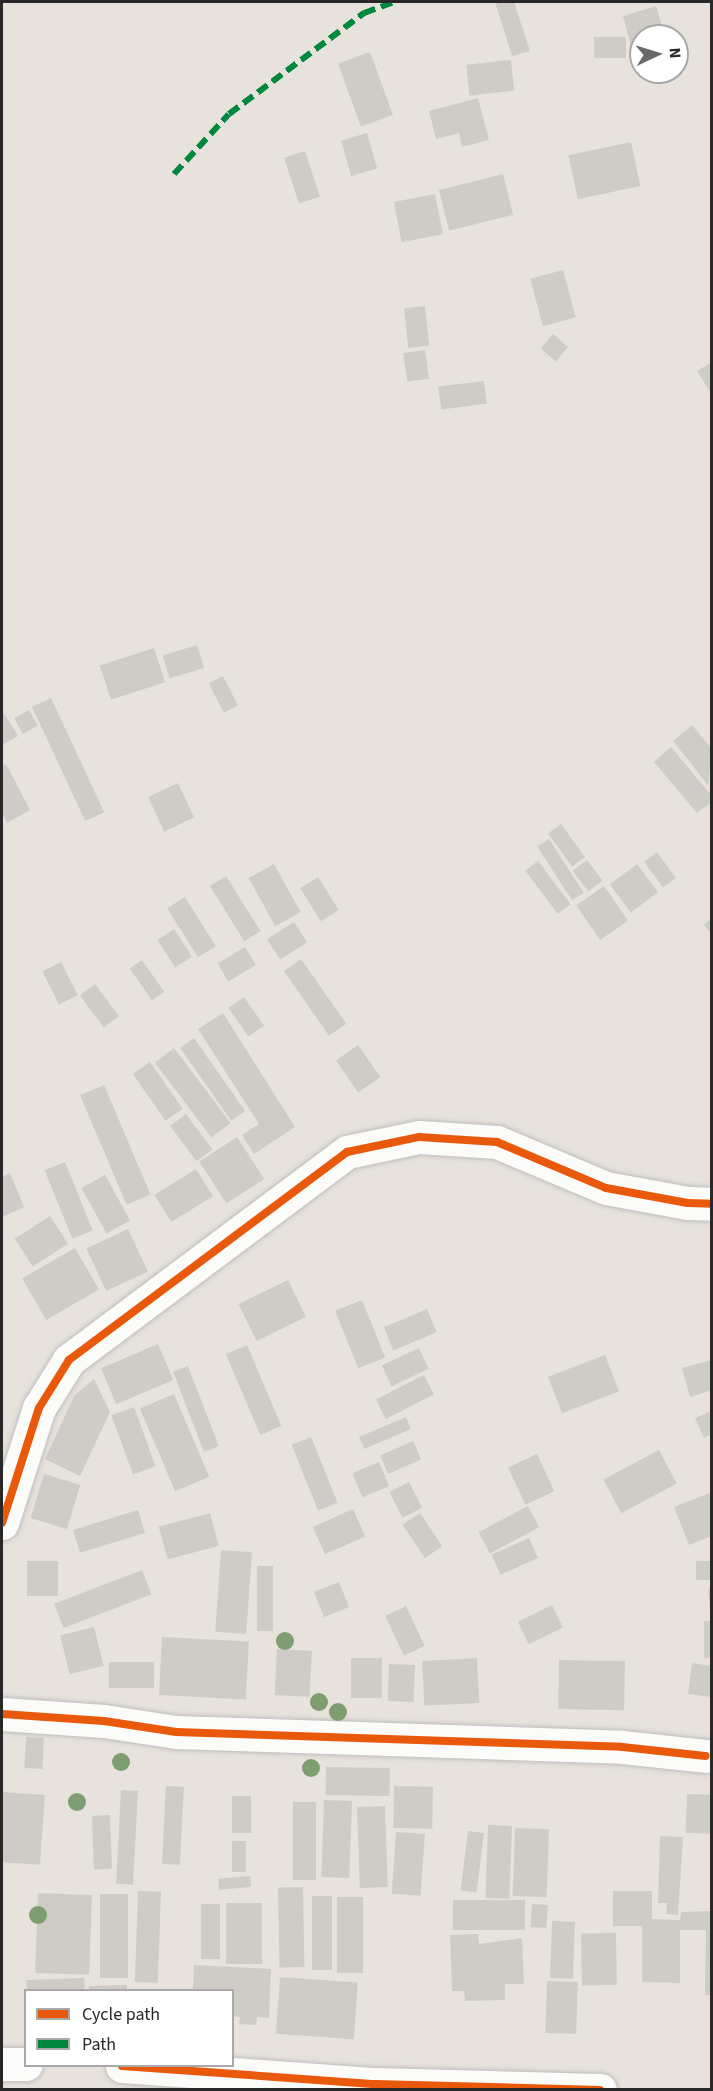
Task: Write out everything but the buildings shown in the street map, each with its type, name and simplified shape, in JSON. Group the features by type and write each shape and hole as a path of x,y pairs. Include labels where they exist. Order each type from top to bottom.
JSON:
{"street":[{"path":"2,1523 39,1408 69,1360 347,1152 419,1137 497,1142 606,1188 688,1203 711,1203"},
{"path":"2,1714 104,1721 176,1732 622,1747 706,1756"},
{"path":"2,2064 24,2064"},
{"path":"136,2067 375,2084 600,2090"}],"marked path":[{"path":"174,174 229,114 364,13 394,2"}],"cycle path":[{"path":"2,1523 39,1408 69,1360 347,1152 419,1137 497,1142 606,1188 688,1203 712,1204"},
{"path":"2,1714 104,1721 176,1732 622,1747 706,1756"},
{"path":"136,2067 375,2084 600,2090"}]}
